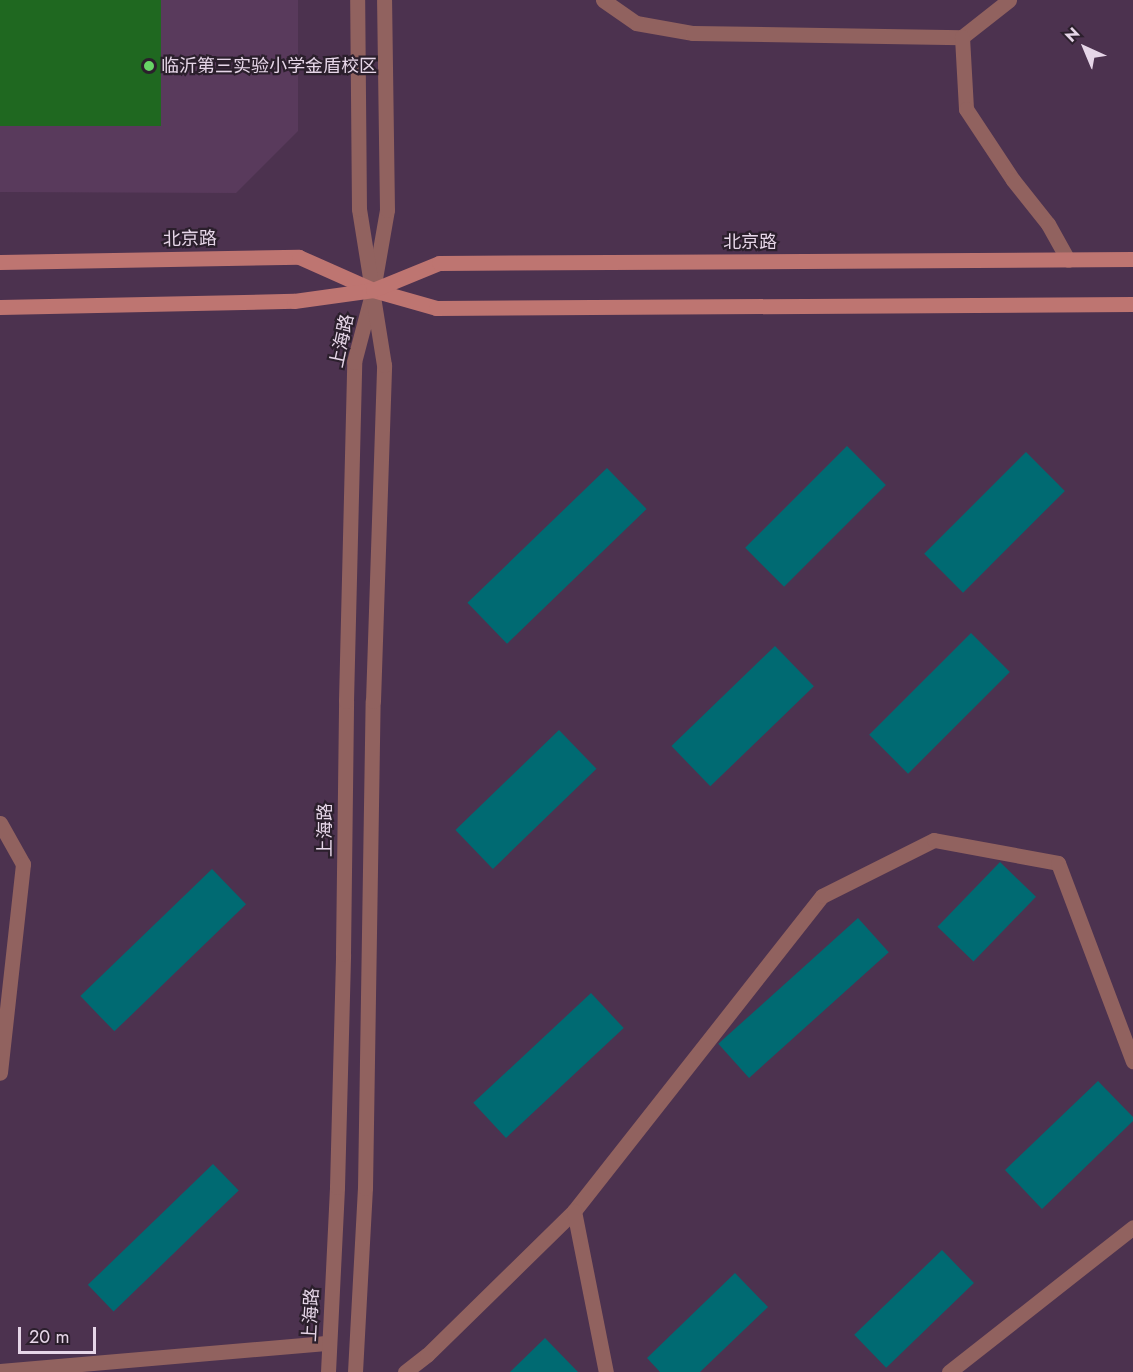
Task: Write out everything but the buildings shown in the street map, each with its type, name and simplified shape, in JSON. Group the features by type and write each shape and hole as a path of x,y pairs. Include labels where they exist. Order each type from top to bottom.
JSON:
{"main road":[{"name":"北京路","path":"0,262 299,257 373,290 436,308 1133,304"},
{"name":"北京路","path":"0,307 294,302 373,290 439,262 1133,259"}],"street":[{"name":"上海路","path":"355,1372 365,1188 373,701 384,364 359,209 357,0"},
{"name":"上海路","path":"328,1372 337,1187 343,965 346,701 354,362 373,290 387,210 384,0"},
{"path":"603,0 636,23 693,33 962,37 1009,0"},
{"path":"962,37 966,109 1012,180 1048,224 1068,260"},
{"path":"0,823 23,864 0,1073"},
{"path":"405,1372 427,1355 574,1211 822,896 934,840 1058,863 1133,1061"},
{"path":"574,1211 606,1372"},
{"path":"949,1372 1133,1227"},
{"path":"0,1371 329,1342"}],"shaded area":[{"name":"临沂第三实验小学金盾校区","path":"0,0 298,0 298,131 236,193 0,192"}],"green space":[{"path":"0,0 161,0 161,126 0,126"}],"place":[{"name":"临沂第三实验小学金盾校区","path":"149,66"}]}
